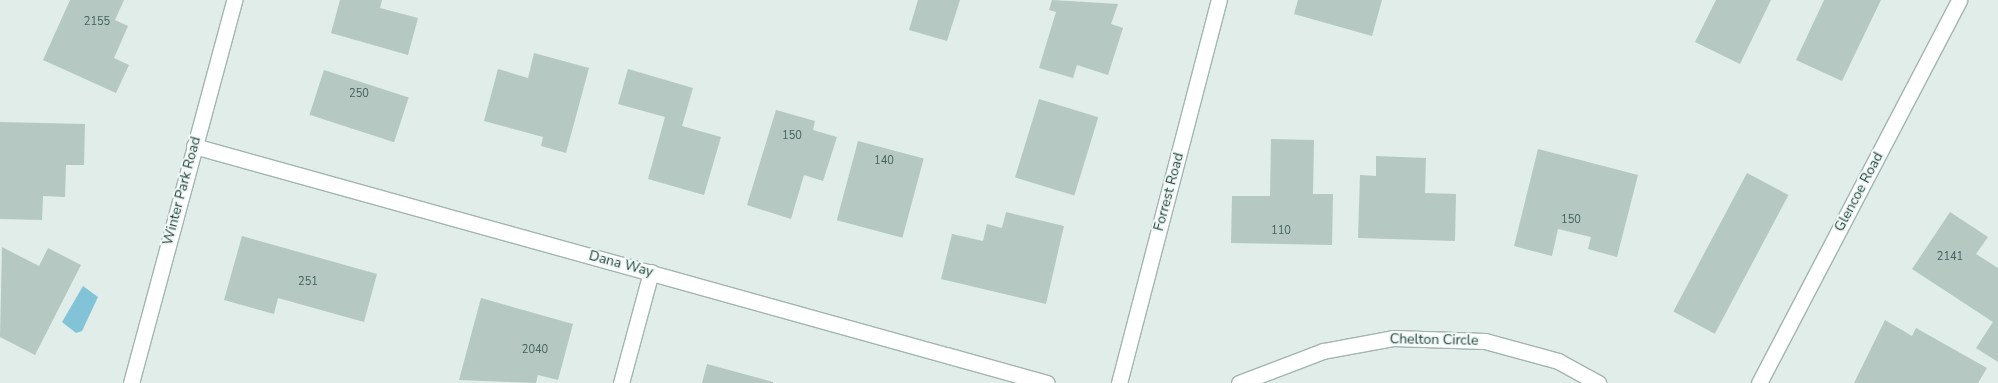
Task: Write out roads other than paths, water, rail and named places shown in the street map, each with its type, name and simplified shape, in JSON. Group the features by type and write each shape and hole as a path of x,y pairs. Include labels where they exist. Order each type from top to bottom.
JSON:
{"street":[{"name":"Winter Park Road","path":"131,383 234,0"},
{"name":"Forrest Road","path":"1119,383 1219,0"},
{"name":"Glencoe Road","path":"1759,383 1959,0"},
{"name":"Dana Way","path":"194,146 1047,383"},
{"path":"621,383 651,272"},
{"name":"Chelton Circle","path":"1239,383 1323,352 1393,338 1485,341 1558,361 1598,383"}],"water":[{"path":"83,286 98,297 82,331 76,333 62,322"}]}
